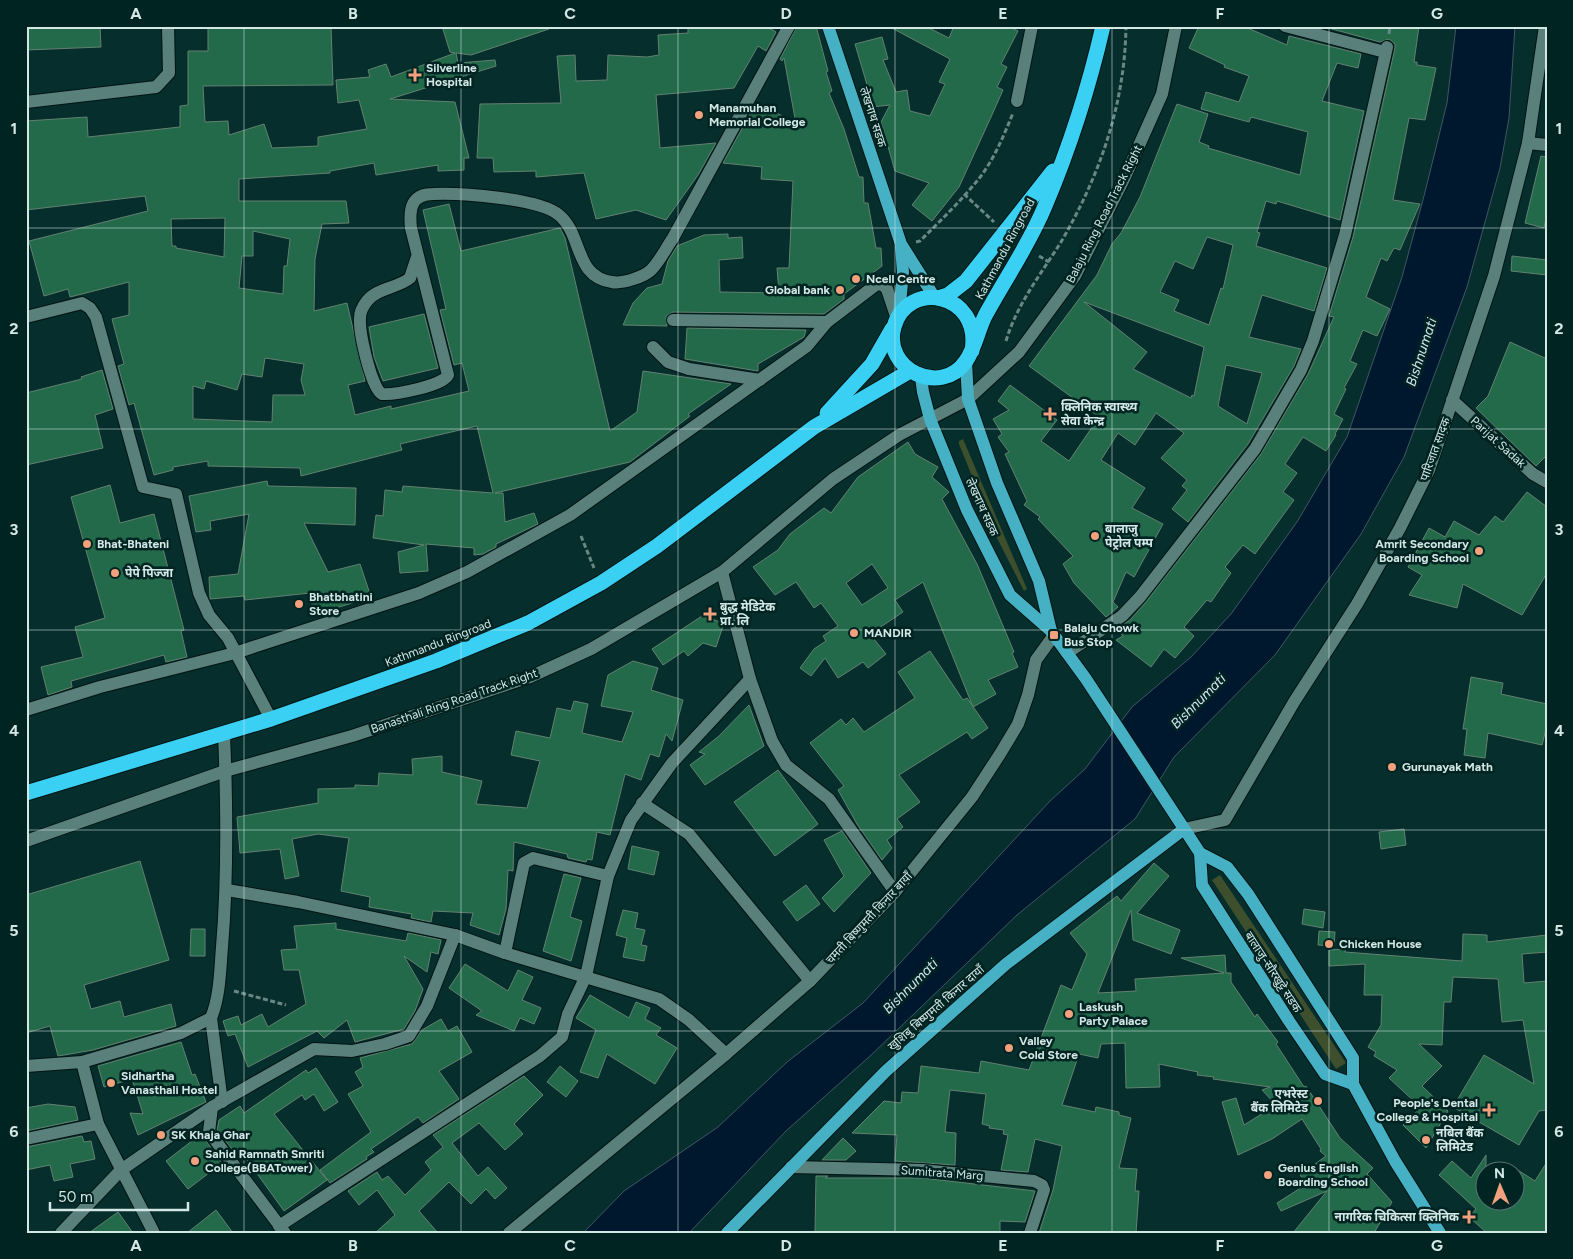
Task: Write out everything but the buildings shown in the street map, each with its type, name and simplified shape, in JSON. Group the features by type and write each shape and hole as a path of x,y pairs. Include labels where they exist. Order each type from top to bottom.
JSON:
{"highway":[{"name":"Kathmandu Ringroad","path":"26,793 271,719 436,661 528,623 601,583 657,546 814,427 916,374 934,378 946,376 957,371 969,356 984,318 1025,248 1045,206 1086,91 1103,26"},
{"name":"Kathmandu Ringroad","path":"814,427 872,364 897,320 915,302 948,295 966,281 1062,159"},
{"name":"Kathmandu Ringroad","path":"936,298 954,304 967,316 974,339 969,356"},
{"path":"897,320 893,347 902,365 916,374"}],"main road":[{"name":"लेखनाथ सडक","path":"828,26 901,244 903,272 897,320"},
{"name":"लेखनाथ सडक","path":"901,244 936,298"},
{"name":"लेखनाथ सडक","path":"969,356 968,399 997,483 1039,581 1052,633"},
{"name":"लेखनाथ सडक","path":"916,374 930,419 967,510 1010,595 1052,633 1086,679 1166,802"},
{"name":"बालाजु-सौरखुट्टे सडक","path":"1166,802 1200,852 1227,867 1248,894 1353,1058 1353,1084 1395,1161 1440,1233"},
{"name":"खुशिबु बिष्णुमती किनार दायाँ","path":"727,1233 886,1071 1006,964 1184,829"},
{"name":"बालाजु-सौरखुट्टे सडक","path":"1200,852 1202,885 1289,1021 1325,1074 1353,1084"}],"street":[{"path":"26,102 156,87 169,73 168,26"},
{"path":"417,257 410,278 370,298 361,312 360,324 372,380 376,390 382,394 432,385 442,381 448,375 417,257 409,216 413,201 422,195 460,194 537,205 555,212 567,223 586,268 603,280 621,283 651,270 673,238 789,26"},
{"path":"1018,101 1032,26"},
{"name":"Balaju Ring Road Track Right","path":"968,399 1020,352 1075,276 1124,179 1162,94 1176,26"},
{"path":"1067,653 1122,616 1140,597 1255,449 1301,370 1313,341 1345,235 1386,49 1285,26"},
{"name":"पारिजात सादक","path":"1184,829 1225,820 1294,702 1357,604 1400,528 1429,470 1494,276 1528,144 1544,26"},
{"path":"1528,144 1547,145"},
{"path":"26,710 100,687 235,653 419,593 513,548 570,516 807,346 827,322 878,284 883,285 887,290 897,320"},
{"path":"26,317 82,303 90,308 96,317 143,487 176,494 199,593 209,615 228,638 271,719"},
{"path":"673,320 827,322"},
{"path":"652,346 668,362 689,369 760,380"},
{"name":"Banasthali Ring Road Track Right","path":"26,841 225,771 352,736 530,677 590,649 722,572 833,479 899,435 968,399"},
{"name":"Parijat Sadak","path":"1452,400 1533,474 1547,482"},
{"path":"722,572 750,679 772,741 786,765 829,799 895,892"},
{"name":"चमती बिष्णुमती किनार बायाँ","path":"509,1233 726,1054 810,981 895,892 972,797 1000,754 1018,724 1028,695 1036,660 1052,633"},
{"path":"224,734 226,890 218,987 211,1018 217,1105 209,1132 282,1229 540,1056 562,1037 568,1014 586,976 608,876 631,820 672,763 750,679"},
{"path":"642,803 688,834 810,981"},
{"path":"505,953 524,863 534,858 608,876"},
{"path":"226,890 298,902 455,935 505,953 659,999 689,1020 726,1054"},
{"path":"60,1233 121,1170 217,1105 314,1049 352,1051 385,1044 409,1036 427,1006 455,935"},
{"path":"26,1066 82,1062 181,1033 211,1018"},
{"path":"82,1062 98,1124 154,1233"},
{"path":"26,1139 98,1124"},
{"name":"Sumitrata Marg","path":"791,1167 922,1170 1034,1181 1042,1185 1044,1190 1030,1233"}],"path":[{"path":"1003,369 1003,353 1011,325 1030,289 1073,221 1096,172 1113,122 1123,64 1126,26"},
{"path":"901,244 920,241 981,176 999,146 1018,101"},
{"path":"581,536 601,583"},
{"path":"218,987 286,1005"}],"green space":[{"path":"963,439 1027,589 1024,591 997,538 959,444 959,441"},
{"path":"1220,875 1346,1063 1336,1069 1212,880"}],"water":[{"name":"Bishnumati","path":"1456,26 1515,26 1509,118 1500,168 1467,287 1404,457 1361,534 1275,655 1174,757 1135,819 1017,915 869,1057 786,1131 689,1233 583,1233 624,1191 718,1127 787,1062 863,1003 1050,801 1085,769 1132,707 1191,657 1231,614 1297,522 1347,437 1402,277 1424,196 1447,103"}],"place":[{"name":"Silverline Hospital","path":"415,75"},
{"name":"Manamuhan Memorial College","path":"699,115"},
{"name":"Ncell Centre","path":"856,279"},
{"name":"Global bank","path":"840,290"},
{"name":"क्लिनिक स्वास्थ्य सेवा केन्द्र","path":"1050,414"},
{"name":"बालाजु पेट्रोल पम्प","path":"1095,536"},
{"name":"Bhat-Bhateni","path":"87,544"},
{"name":"Amrit Secondary Boarding School","path":"1479,551"},
{"name":"पेपे पिज्जा","path":"115,573"},
{"name":"Bhatbhatini Store","path":"299,604"},
{"name":"बुद्ध मेडिटेक प्रा. लि","path":"710,614"},
{"name":"MANDIR","path":"854,633"},
{"name":"Balaju Chowk Bus Stop","path":"1054,635"},
{"name":"Gurunayak Math","path":"1392,767"},
{"name":"Chicken House","path":"1329,944"},
{"name":"Laskush Party Palace","path":"1069,1014"},
{"name":"Valley Cold Store","path":"1009,1048"},
{"name":"Sidhartha Vanasthali Hostel","path":"111,1083"},
{"name":"एभरेस्ट बैंक लिमिटेड","path":"1318,1101"},
{"name":"People's Dental College & Hospital","path":"1489,1110"},
{"name":"SK Khaja Ghar","path":"161,1135"},
{"name":"नबिल बैंक लिमिटेड","path":"1426,1140"},
{"name":"Sahid Ramnath Smriti College(BBATower)","path":"195,1161"},
{"name":"Genius English Boarding School","path":"1268,1175"},
{"name":"नागरिक चिकित्सा क्लिनिक","path":"1469,1217"}]}
